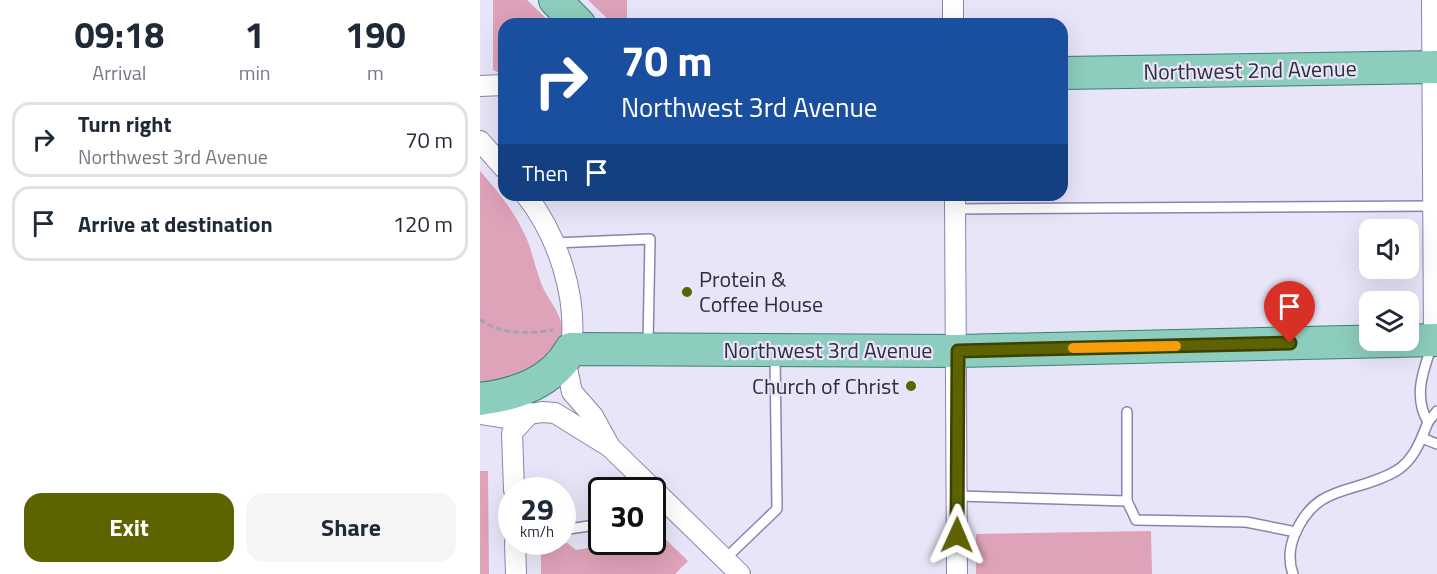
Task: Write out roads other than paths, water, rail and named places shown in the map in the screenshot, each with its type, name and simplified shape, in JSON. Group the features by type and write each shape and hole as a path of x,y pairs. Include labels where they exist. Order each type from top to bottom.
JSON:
{"main road":[{"path":"555,0 573,18"},
{"name":"Northwest 2nd Avenue","path":"1068,74 1435,67"},
{"name":"Northwest 3rd Avenue","path":"564,354 648,349 958,351 1436,344"},
{"path":"485,410 516,392 564,354"}],"street":[{"path":"953,0 953,18"},
{"path":"1432,0 1435,67 1436,344"},
{"path":"480,86 498,85"},
{"path":"480,141 498,161"},
{"path":"530,201 554,243 571,304 564,354 572,392 593,416 610,447 638,477"},
{"path":"955,202 958,351 957,574"},
{"path":"514,477 512,433 529,414 564,354"},
{"path":"485,410 517,418 529,414 555,413 610,447"},
{"path":"485,410 512,433"},
{"path":"666,506 740,574"},
{"path":"515,555 516,574"}],"lane":[{"path":"955,202 1435,206"},
{"path":"554,243 650,239 648,349"},
{"path":"1428,422 1420,408 1422,381 1436,344"},
{"path":"725,559 777,509 774,350"},
{"path":"1293,574 1288,562 1302,517 1318,500 1341,489 1398,470 1417,451 1428,422 1437,411"},
{"path":"1127,412 1127,501 1136,520 1246,522 1296,532"},
{"path":"1422,438 1437,444"},
{"path":"958,496 1127,501"}],"place":[{"name":"Protein & Coffee House","path":"687,292"},
{"name":"Church of Christ","path":"911,386"}]}
